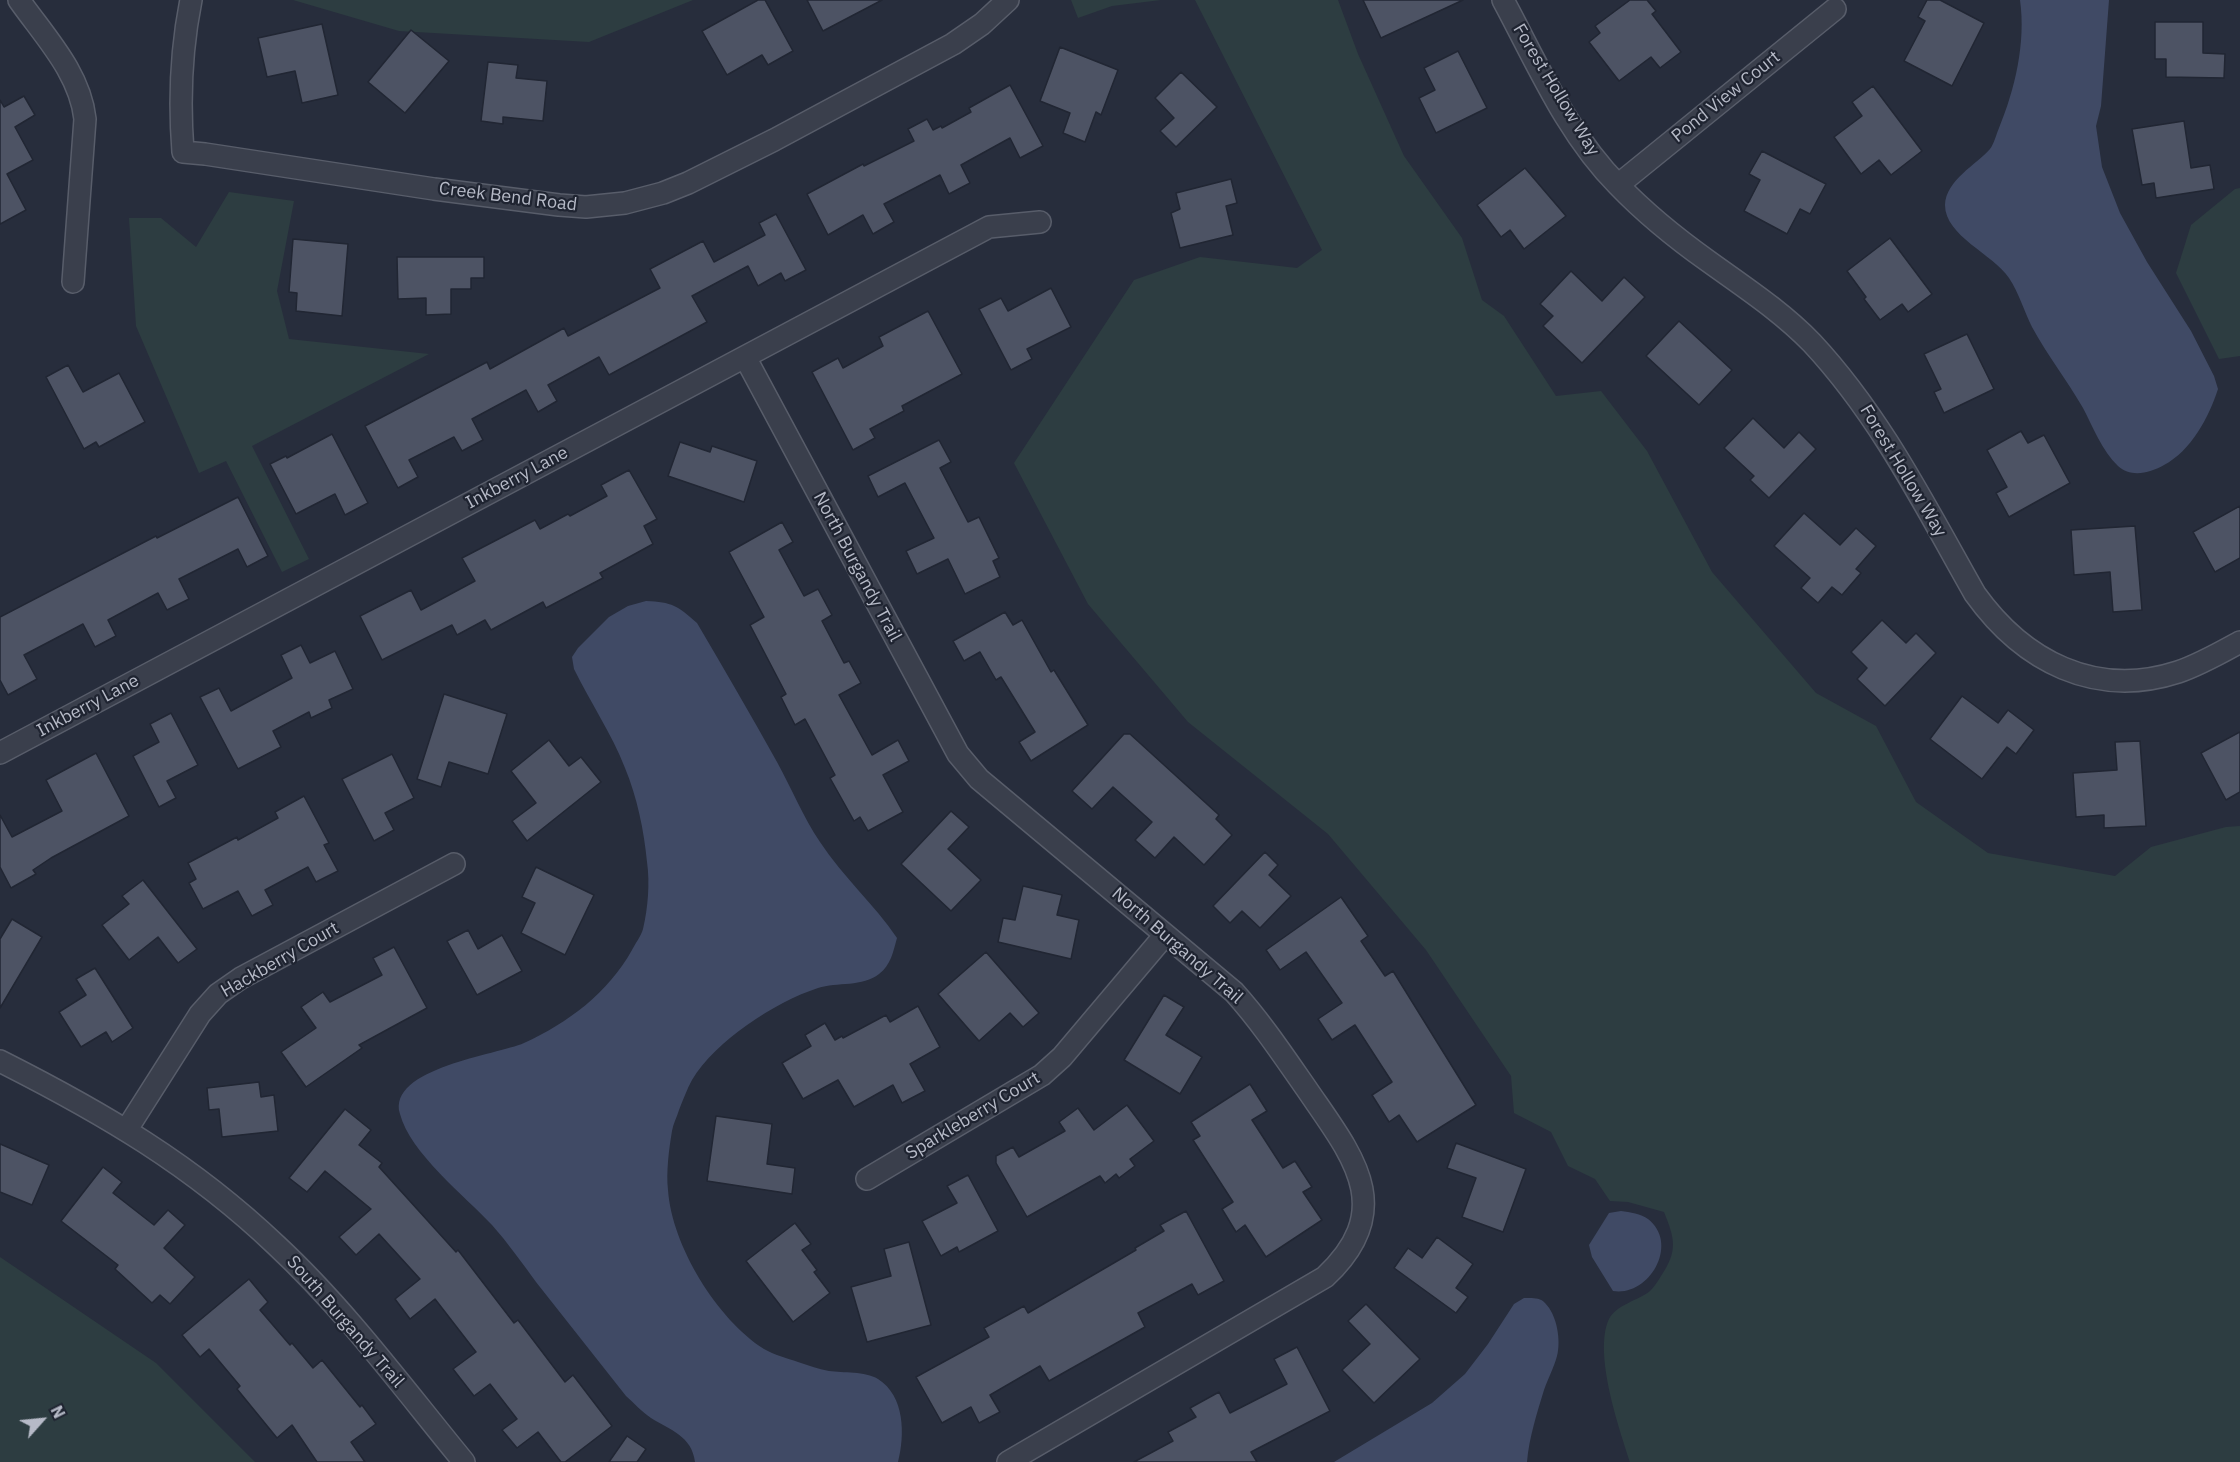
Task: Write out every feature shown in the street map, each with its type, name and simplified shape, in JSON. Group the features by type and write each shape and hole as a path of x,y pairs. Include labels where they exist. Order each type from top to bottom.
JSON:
{"street":[{"path":"20,0 73,77 83,102 85,118 73,282"},
{"name":"Creek Bend Road","path":"191,0 182,63 180,116 183,152 206,153 445,190 586,207 625,203 663,193 688,183 953,44 982,24 1008,0"},
{"name":"Forest Hollow Way","path":"1503,0 1577,133 1618,185 1654,219 1706,260 1770,305 1810,341 1845,380 1887,439 1975,594 1990,616 2009,635 2054,665 2103,680 2129,681 2179,672 2240,642"},
{"name":"Pond View Court","path":"1618,185 1835,9"},
{"name":"Inkberry Lane","path":"0,753 989,227 1040,222"},
{"name":"North Burgandy Trail","path":"745,357 958,754 979,779 1234,992 1255,1015 1347,1148 1361,1179 1363,1204 1360,1228 1341,1263 1325,1277 1008,1462"},
{"name":"Hackberry Court","path":"127,1129 200,1014 218,994 241,978 454,864"},
{"name":"Sparkleberry Court","path":"867,1179 1042,1075 1062,1057 1165,935"},
{"name":"South Burgandy Trail","path":"0,1061 68,1095 127,1129 221,1196 276,1245 328,1298 464,1462"}],"shaded area":[{"path":"293,0 693,0 589,42 399,31"},
{"path":"1071,0 1161,0 1112,6 1078,18"},
{"path":"1195,0 1338,0 1358,54 1404,156 1462,238 1482,300 1504,316 1556,396 1601,391 1647,451 1712,572 1816,693 1876,726 1916,802 1988,853 2115,876 2151,847 2226,827 2240,826 2240,1462 1630,1462 1609,1390 1604,1351 1605,1334 1612,1314 1650,1291 1670,1259 1673,1245 1671,1230 1664,1212 1628,1202 1610,1201 1595,1179 1568,1166 1551,1132 1514,1113 1511,1076 1426,950 1328,834 1188,722 1088,604 1014,463 1134,280 1200,257 1297,268 1322,250"},
{"path":"2240,188 2240,356 2219,359 2176,273 2191,225 2235,189"},
{"path":"229,192 294,201 277,291 289,339 429,354 252,446 309,559 282,572 226,461 199,473 136,326 129,218 161,218 196,247"},
{"path":"0,1257 156,1363 255,1462 0,1462"}],"water":[{"path":"2020,0 2109,0 2101,106 2096,126 2102,167 2120,213 2147,262 2191,331 2214,376 2218,389 2210,411 2191,442 2174,459 2147,472 2135,473 2123,470 2112,460 2077,398 2038,337 2009,278 2002,269 1961,235 1947,216 1945,205 1950,188 1990,149 2005,113 2018,66 2021,33"},
{"path":"646,601 662,602 674,606 697,623 767,744 814,832 838,867 897,938 889,962 873,978 858,983 825,986 783,1003 731,1037 702,1065 688,1087 673,1128 667,1176 671,1212 678,1234 700,1279 714,1300 747,1336 776,1355 825,1370 873,1376 887,1386 894,1395 901,1417 902,1440 898,1462 695,1462 690,1446 685,1440 648,1416 626,1396 498,1232 426,1159 406,1129 400,1114 400,1098 410,1085 426,1074 524,1043 556,1026 586,1005 622,966 641,934 646,913 648,878 644,838 636,802 620,755 574,669 572,657 609,617 628,606"},
{"path":"1621,1211 1648,1219 1657,1230 1661,1242 1660,1254 1656,1267 1638,1286 1626,1291 1613,1291 1592,1257 1589,1245 1609,1213"},
{"path":"1524,1298 1541,1300 1549,1308 1557,1328 1558,1343 1557,1356 1544,1390 1527,1462 1334,1462 1432,1403 1465,1374 1514,1304"}],"building":[{"path":"758,0 765,0 793,51 768,65 762,55 727,75 702,31"},
{"path":"807,0 882,0 823,31"},
{"path":"1363,0 1463,0 1381,38"},
{"path":"1630,0 1647,0 1656,11 1652,14 1681,52 1660,68 1651,57 1619,81 1589,42 1600,33 1595,26"},
{"path":"1927,0 1940,0 1984,23 1952,86 1904,61 1925,21 1918,17"},
{"path":"2155,22 2203,22 2203,53 2225,54 2224,78 2166,77 2166,59 2155,59"},
{"path":"322,24 338,95 302,103 295,71 267,77 258,38"},
{"path":"411,30 449,61 405,113 368,82"},
{"path":"1060,47 1118,70 1101,115 1096,112 1085,142 1063,133 1070,113 1040,101"},
{"path":"1458,51 1487,108 1436,133 1419,98 1435,90 1424,68"},
{"path":"488,62 518,65 516,78 547,81 543,121 503,117 503,124 481,121"},
{"path":"1181,72 1217,107 1176,147 1160,131 1174,118 1155,98"},
{"path":"1010,85 1043,146 1020,158 1010,138 961,165 970,183 949,194 940,175 884,204 894,222 873,234 863,215 828,235 807,194 863,164 864,166 914,141 908,129 927,119 933,130 941,126 942,128 971,112 969,108"},
{"path":"1873,86 1922,151 1891,175 1879,160 1861,174 1834,137 1862,116 1852,102"},
{"path":"24,96 35,115 15,127 33,160 7,174 26,210 0,224 0,100 4,107"},
{"path":"2184,121 2191,168 2210,165 2214,189 2156,198 2154,183 2142,185 2132,129"},
{"path":"1762,151 1826,184 1810,214 1800,209 1787,234 1744,211 1760,180 1749,174"},
{"path":"1525,168 1566,216 1524,249 1510,230 1501,237 1477,205"},
{"path":"1231,179 1237,203 1226,206 1233,235 1180,248 1171,213 1180,209 1176,193"},
{"path":"776,214 806,270 785,281 781,273 758,286 748,266 692,296 707,322 609,375 599,357 548,385 557,401 538,412 526,390 472,419 483,440 462,451 454,437 409,460 418,477 398,488 365,426 487,362 490,369 564,328 568,336 660,288 650,269 703,241 714,262 765,235 759,223"},
{"path":"1890,238 1932,294 1908,312 1902,304 1880,320 1847,271"},
{"path":"293,239 348,244 342,316 296,311 297,293 289,292"},
{"path":"397,257 484,257 484,278 471,278 471,289 451,289 451,314 426,315 426,298 398,299"},
{"path":"1571,271 1602,301 1624,277 1645,297 1582,363 1543,326 1553,316 1540,304"},
{"path":"1051,288 1071,327 1027,349 1032,359 1011,370 979,309 1001,298 1008,311"},
{"path":"928,311 962,374 902,406 904,411 870,429 875,438 853,450 812,372 838,358 843,368 883,346 879,337"},
{"path":"1679,321 1732,370 1699,405 1646,356"},
{"path":"1967,334 1994,389 1944,413 1934,392 1941,389 1924,354"},
{"path":"68,365 83,392 119,373 145,422 99,447 96,442 84,449 46,377"},
{"path":"1753,418 1784,448 1799,432 1816,449 1769,498 1750,480 1754,476 1724,448"},
{"path":"2021,431 2028,443 2044,435 2070,483 2009,517 1996,493 2007,487 1987,450"},
{"path":"332,434 368,503 345,515 335,494 296,514 270,464 286,456 287,458"},
{"path":"939,440 951,462 940,468 968,522 979,517 999,558 993,561 1000,577 965,594 948,559 917,574 906,551 934,538 905,483 878,497 868,476"},
{"path":"680,442 710,452 712,446 757,461 744,502 668,476"},
{"path":"629,470 657,519 644,526 653,544 600,573 603,578 546,608 543,602 491,630 485,620 457,635 452,625 382,660 360,616 411,590 421,610 475,581 462,558 535,520 540,529 568,514 570,516 607,496 601,485"},
{"path":"238,497 268,556 247,567 238,549 179,579 189,599 167,610 158,593 108,620 116,636 95,647 83,624 24,655 37,679 8,695 0,680 0,617 156,536 157,538"},
{"path":"2240,506 2240,558 2215,572 2193,532"},
{"path":"1804,513 1840,545 1856,528 1876,546 1856,569 1861,573 1842,595 1832,587 1818,603 1801,588 1810,578 1774,546"},
{"path":"782,522 793,542 779,550 804,596 818,589 832,615 822,621 844,663 849,661 861,683 839,695 872,755 898,740 909,761 883,775 903,812 868,831 860,817 854,821 830,778 835,775 805,719 795,725 781,697 786,694 750,625 764,617 729,552"},
{"path":"2135,526 2142,610 2113,612 2110,572 2074,575 2071,530"},
{"path":"1005,612 1013,625 1022,620 1051,672 1054,670 1088,725 1031,761 1019,742 1035,732 1001,677 996,680 980,652 964,661 953,641"},
{"path":"1882,620 1906,643 1916,633 1936,653 1885,706 1857,679 1867,668 1851,652"},
{"path":"301,645 310,663 335,651 353,689 329,700 332,708 311,718 309,712 273,731 281,747 238,769 200,697 219,688 231,711 292,678 281,655"},
{"path":"444,694 507,714 488,774 449,762 441,787 417,779"},
{"path":"1962,696 1998,723 2008,710 2034,730 2016,754 2007,747 1982,779 1930,739"},
{"path":"171,713 198,765 167,781 176,798 159,807 133,756 159,742 150,724"},
{"path":"2240,732 2240,792 2226,800 2201,753"},
{"path":"1124,734 1130,734 1219,815 1216,819 1232,835 1204,865 1174,837 1155,858 1135,840 1152,822 1113,787 1092,809 1072,791"},
{"path":"549,740 569,766 581,757 601,782 527,841 512,821 536,803 511,771"},
{"path":"2140,741 2146,826 2104,828 2104,815 2076,817 2073,773 2117,770 2115,742"},
{"path":"96,753 129,816 51,858 33,870 36,874 11,888 0,867 0,815 12,837 62,811 46,780"},
{"path":"392,754 414,798 385,813 394,830 374,841 342,779"},
{"path":"304,796 329,843 324,845 338,871 316,882 308,867 265,890 273,905 252,916 238,891 203,909 189,883 196,879 188,863 278,818 275,812"},
{"path":"951,811 969,827 948,849 981,880 951,911 901,864"},
{"path":"1265,852 1278,865 1269,875 1291,896 1260,928 1242,911 1230,923 1213,906"},
{"path":"536,867 594,895 565,955 521,933 535,903 522,897"},
{"path":"143,880 197,949 178,963 158,937 129,960 102,925 129,904 122,896"},
{"path":"1023,886 1062,895 1057,915 1079,920 1071,959 998,942 1003,918 1015,920"},
{"path":"1341,897 1368,936 1361,941 1385,976 1393,971 1476,1105 1417,1142 1399,1115 1389,1122 1372,1095 1392,1082 1355,1025 1332,1040 1318,1019 1342,1003 1306,952 1280,970 1266,950"},
{"path":"12,919 42,937 0,1008 0,939"},
{"path":"468,930 478,949 502,935 522,971 477,995 447,941"},
{"path":"394,947 427,1008 359,1045 362,1048 306,1087 281,1052 316,1028 301,1007 323,992 330,1002 382,975 373,958"},
{"path":"986,952 1039,1013 1023,1027 1010,1013 979,1041 938,994"},
{"path":"95,968 133,1028 112,1042 106,1032 81,1047 59,1012 86,995 76,979"},
{"path":"1164,995 1184,1007 1166,1035 1202,1057 1180,1094 1124,1060"},
{"path":"918,1006 940,1047 910,1064 925,1091 902,1103 893,1085 854,1107 838,1080 803,1099 782,1063 811,1046 805,1035 825,1023 835,1040 842,1036 843,1038 886,1015 890,1022"},
{"path":"259,1082 261,1097 274,1095 278,1131 222,1137 219,1109 209,1110 207,1088"},
{"path":"1250,1084 1267,1111 1252,1120 1283,1168 1295,1161 1312,1187 1303,1192 1322,1220 1266,1257 1245,1225 1236,1232 1222,1209 1233,1202 1193,1140 1200,1136 1191,1122"},
{"path":"1127,1105 1154,1141 1130,1159 1135,1166 1119,1178 1116,1174 1105,1183 1100,1176 1027,1217 996,1163 996,1156 1013,1147 1019,1157 1065,1131 1059,1122 1078,1108 1094,1130"},
{"path":"345,1109 371,1130 359,1145 382,1163 379,1167 456,1252 458,1250 514,1323 518,1320 565,1382 573,1375 612,1426 565,1462 561,1462 538,1432 517,1448 502,1430 517,1419 490,1384 474,1396 453,1369 476,1352 435,1299 410,1319 395,1299 420,1279 379,1234 356,1255 339,1237 371,1209 325,1171 307,1192 289,1178"},
{"path":"716,1116 772,1124 767,1164 795,1168 792,1194 707,1181"},
{"path":"1456,1143 1526,1169 1503,1232 1462,1217 1476,1178 1447,1168"},
{"path":"0,1144 49,1165 32,1205 0,1192"},
{"path":"103,1167 122,1182 113,1193 154,1225 168,1210 185,1225 164,1248 195,1277 170,1304 160,1295 152,1303 115,1269 118,1265 61,1221"},
{"path":"968,1175 998,1231 959,1252 957,1247 941,1256 922,1221 957,1203 947,1186"},
{"path":"1186,1211 1224,1281 1198,1295 1192,1284 1138,1313 1145,1327 1049,1381 1040,1366 990,1395 1000,1412 979,1423 971,1407 942,1423 916,1377 989,1337 984,1328 1024,1306 1028,1313 1136,1250 1135,1248 1164,1231 1160,1225"},
{"path":"795,1223 811,1244 802,1250 817,1270 814,1272 830,1293 793,1322 746,1261"},
{"path":"1437,1237 1473,1264 1456,1288 1468,1297 1456,1313 1394,1268 1408,1248 1422,1258"},
{"path":"909,1242 931,1325 867,1342 851,1287 891,1276 884,1249"},
{"path":"249,1279 268,1302 260,1310 290,1345 292,1343 313,1368 322,1360 376,1424 351,1442 365,1462 317,1462 292,1425 277,1438 237,1389 240,1386 209,1349 200,1357 182,1335"},
{"path":"1366,1304 1420,1359 1374,1403 1342,1370 1370,1344 1348,1321"},
{"path":"1297,1347 1330,1411 1251,1452 1257,1462 1134,1462 1173,1441 1168,1432 1196,1417 1190,1408 1219,1392 1230,1413 1287,1384 1274,1359"},
{"path":"627,1436 646,1449 637,1462 609,1462"}]}
